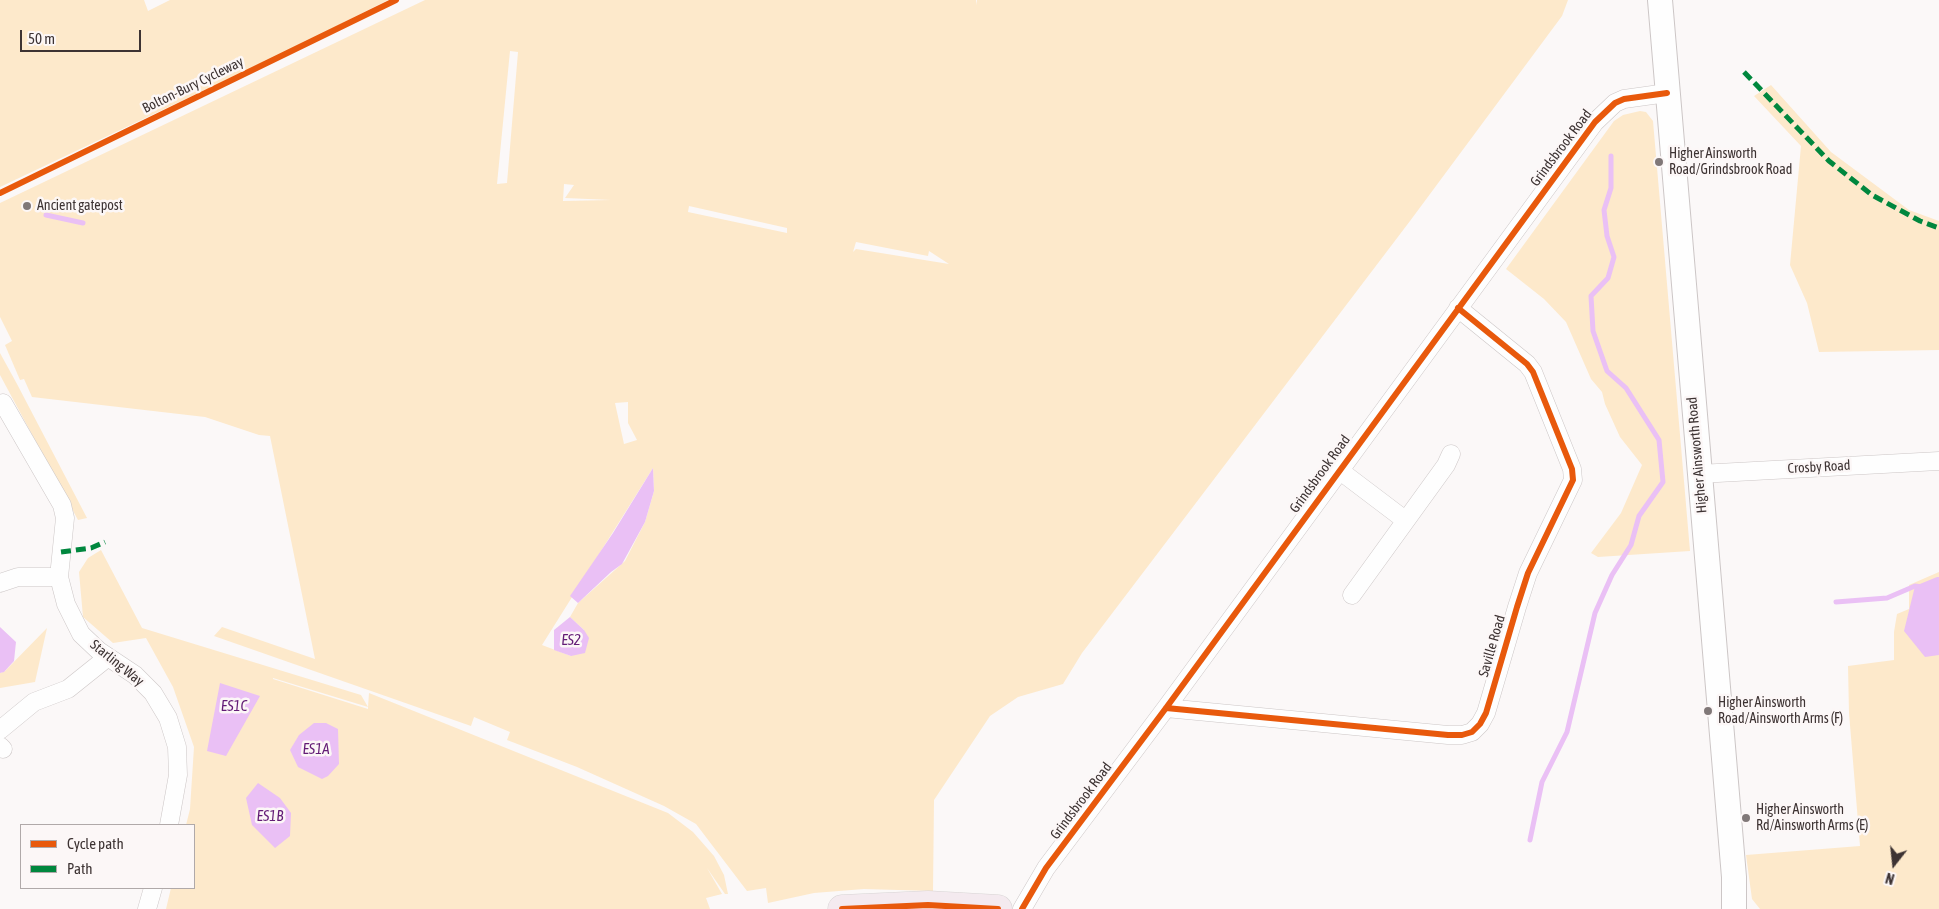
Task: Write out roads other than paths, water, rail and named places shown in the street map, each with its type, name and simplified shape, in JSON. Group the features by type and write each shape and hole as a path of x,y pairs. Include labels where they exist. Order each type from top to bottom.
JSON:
{"highway":[{"path":"842,909 928,905 998,909"}],"main road":[{"name":"Higher Ainsworth Road","path":"1660,0 1733,870 1734,909"}],"street":[{"name":"Grindsbrook Road","path":"1022,909 1046,868 1166,708 1595,122 1606,110 1624,99 1667,93"},
{"name":"Saville Road","path":"1166,708 1448,735 1462,735 1472,732 1480,724 1486,713 1528,573 1573,480 1572,469 1533,372 1527,364 1458,308"},
{"name":"Starling Way","path":"1,401 62,504 65,518 59,577 66,604 81,634 108,657 135,675 153,693 168,718 177,748 178,775 169,824"},
{"path":"1352,594 1446,465 1451,454"},
{"name":"Crosby Road","path":"1699,474 1939,461"},
{"path":"1339,470 1405,520"},
{"path":"0,583 18,578 59,577"},
{"path":"0,730 34,702 68,689 108,657"},
{"path":"147,909 153,889"}],"water":[{"path":"653,468 654,491 645,522 622,564 578,603 570,596 613,533"},
{"path":"1939,577 1939,655 1925,657 1904,631 1915,586"},
{"name":"ES2","path":"570,617 584,630 589,638 585,653 571,656 554,650 554,630"},
{"path":"0,627 16,642 14,661 4,672 0,673"},
{"name":"ES1C","path":"220,683 260,696 226,756 207,751"},
{"name":"ES1A","path":"314,723 326,723 338,729 339,764 328,776 322,779 298,767 290,750 299,735"},
{"name":"ES1B","path":"258,783 280,798 291,813 290,836 275,848 252,825 246,798"}],"waterway":[{"path":"1530,840 1542,782 1567,732 1595,613 1612,575 1631,545 1639,516 1663,482 1659,440 1626,388 1607,371 1593,331 1591,296 1608,278 1614,257 1607,236 1604,210 1611,188 1611,156"},
{"path":"46,215 83,223"},
{"path":"1836,602 1887,598 1915,586 1922,587"}],"place":[{"name":"Higher Ainsworth Road/Grindsbrook Road","path":"1659,162"},
{"name":"Ancient gatepost","path":"27,206"},
{"name":"Higher Ainsworth Road/Ainsworth Arms (F)","path":"1708,711"},
{"name":"Higher Ainsworth Rd/Ainsworth Arms (E)","path":"1746,818"}]}
